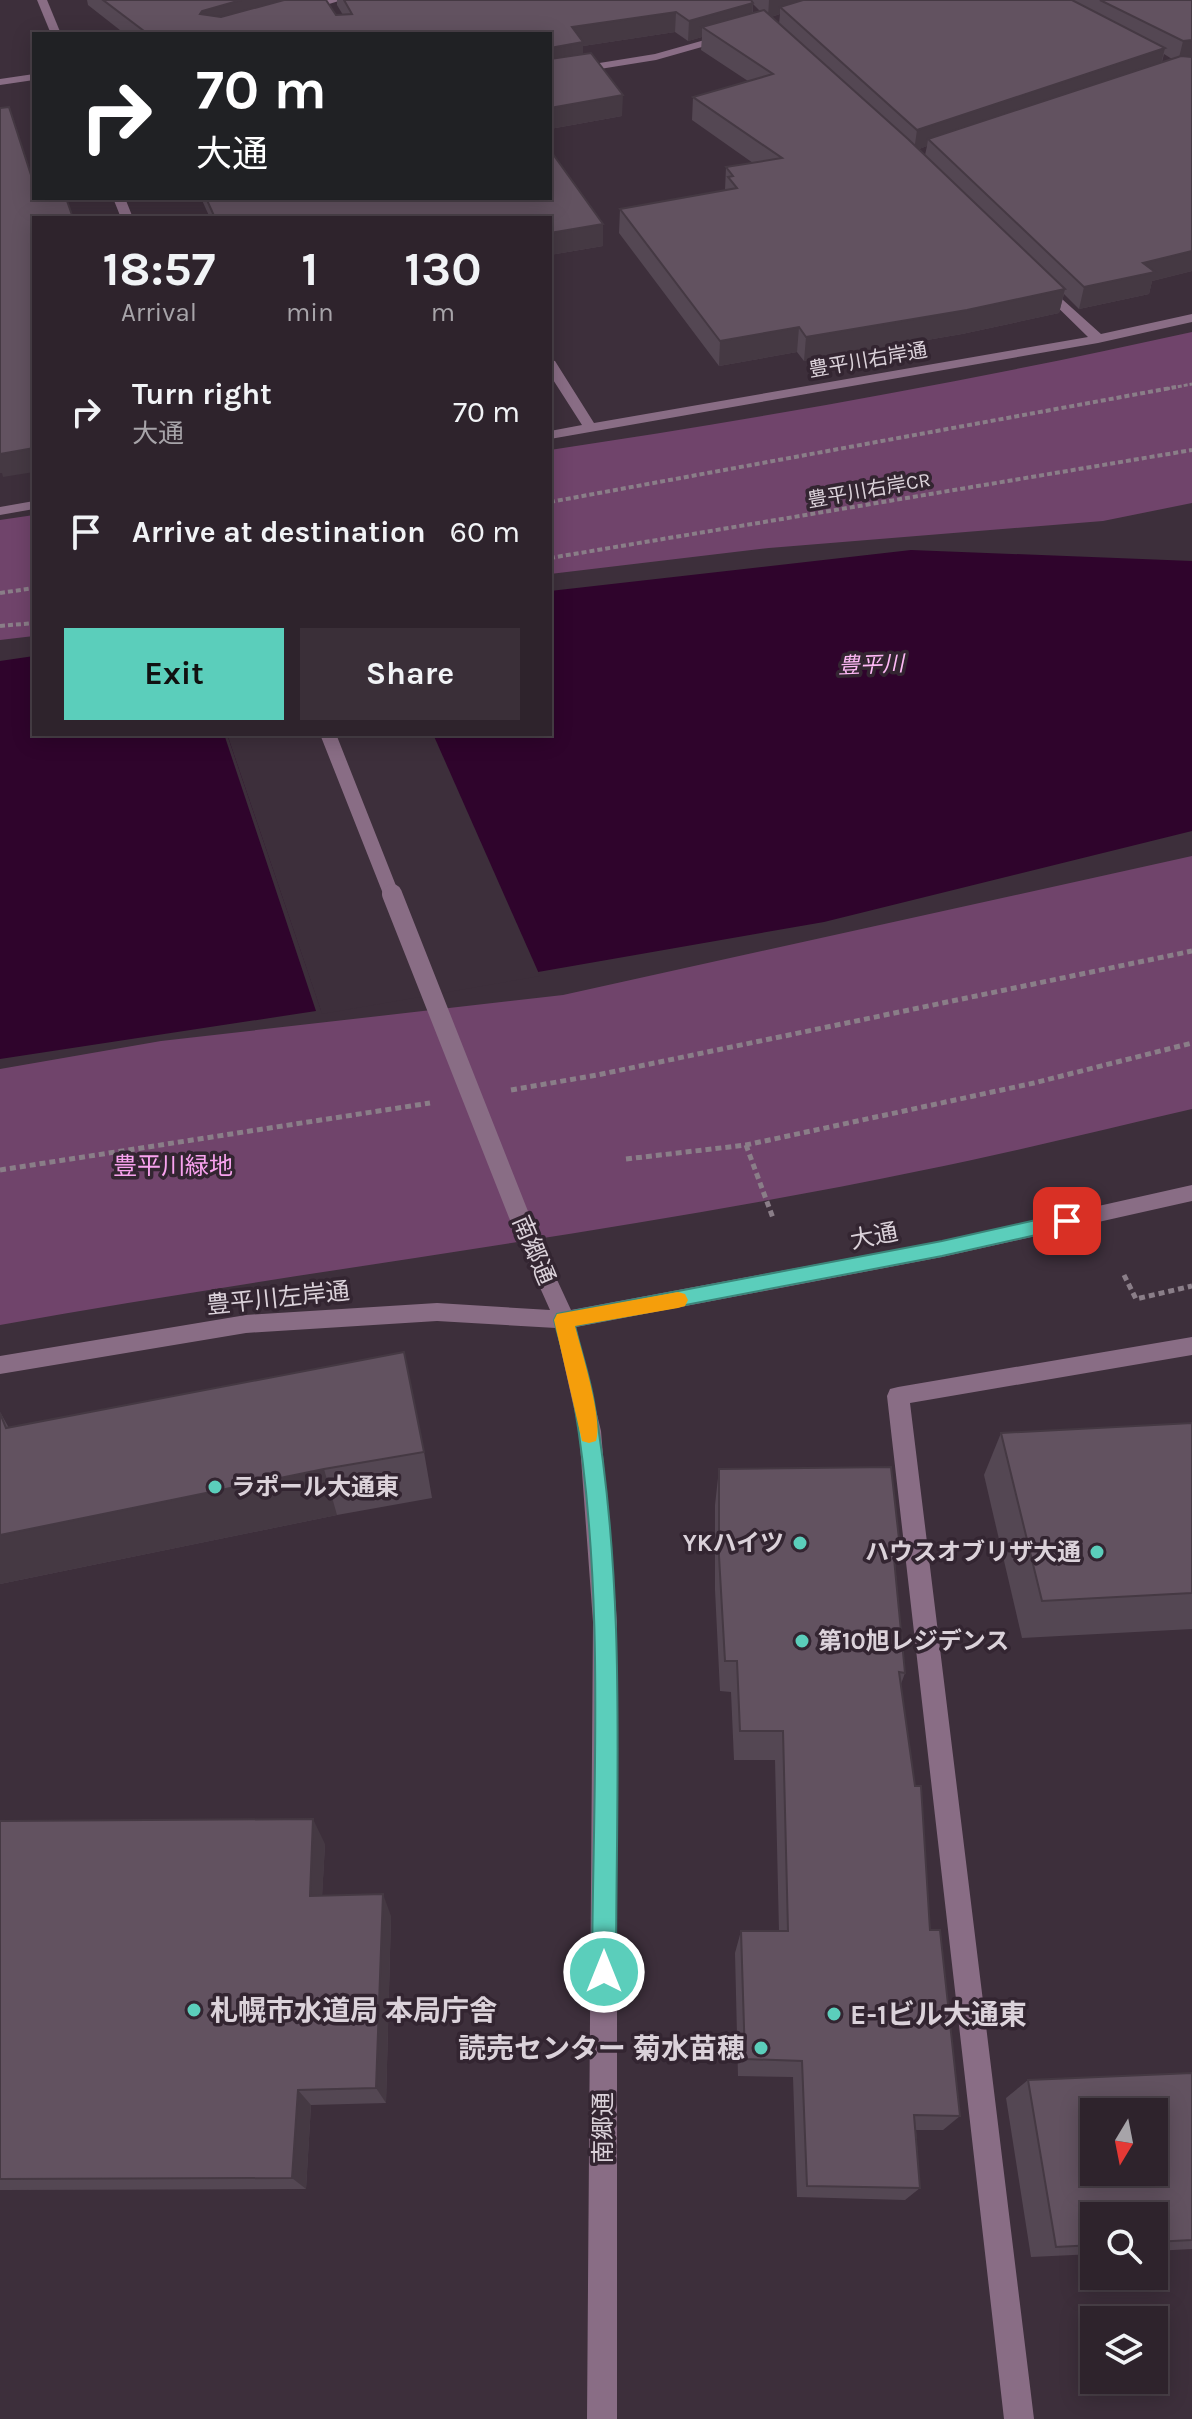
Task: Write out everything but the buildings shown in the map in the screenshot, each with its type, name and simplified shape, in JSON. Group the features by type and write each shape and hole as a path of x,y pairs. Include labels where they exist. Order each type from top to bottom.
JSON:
{"street":[{"path":"42,0 55,32"},
{"path":"284,15 332,5"},
{"path":"552,74 656,57 739,33"},
{"path":"0,82 32,77"},
{"path":"1032,275 1098,339"},
{"name":"豊平川右岸通","path":"552,435 1098,339 1192,318"},
{"path":"552,367 591,429"},
{"path":"0,511 32,505"},
{"name":"南郷通","path":"329,736 527,1236 564,1320 584,1400 598,1504 605,1622 602,2419"},
{"name":"大通","path":"564,1320 942,1249 1192,1193"},
{"name":"豊平川左岸通","path":"0,1365 246,1324 437,1312 564,1320"},
{"path":"1019,2419 898,1396 1192,1346"}],"path":[{"path":"552,502 1097,404 1192,384"},
{"name":"豊平川右岸CR","path":"552,558 1192,450"},
{"path":"0,593 32,588"},
{"path":"0,626 32,623"},
{"path":"503,1091 597,1075 1192,951"},
{"path":"626,1159 746,1145 1034,1083 1192,1043"},
{"path":"0,1170 440,1102"},
{"path":"746,1145 773,1218"},
{"path":"1124,1275 1136,1299 1192,1286"}],"green space":[{"path":"1192,332 1192,503 1103,521 769,548 552,574 552,450 872,397"},
{"path":"32,515 32,636 0,640 0,520"},
{"name":"豊平川緑地","path":"1192,856 1192,1109 987,1157 690,1214 0,1325 0,1069 161,1041 563,995"}],"water":[{"name":"豊平川","path":"911,550 1192,561 1192,831 824,922 321,1010 228,736 552,736 552,591"},
{"path":"32,656 32,736 225,736 316,1011 0,1059 0,661"}],"pier":[{"path":"228,736 434,736 540,976 322,1014"}],"slow traffic":[{"path":"589,1434 564,1320 678,1300"}],"place":[{"name":"ラポール大通東","path":"215,1487"},
{"name":"YKハイツ","path":"800,1543"},
{"name":"ハウスオブリザ大通","path":"1097,1552"},
{"name":"第10旭レジデンス","path":"802,1641"},
{"name":"札幌市水道局 本局庁舎","path":"194,2010"},
{"name":"E-1ビル大通東","path":"834,2014"},
{"name":"読売センター 菊水苗穂","path":"761,2048"}],"route":[{"path":"604,1972 605,1622 598,1504 584,1400 564,1320 942,1249 1067,1221"}]}
